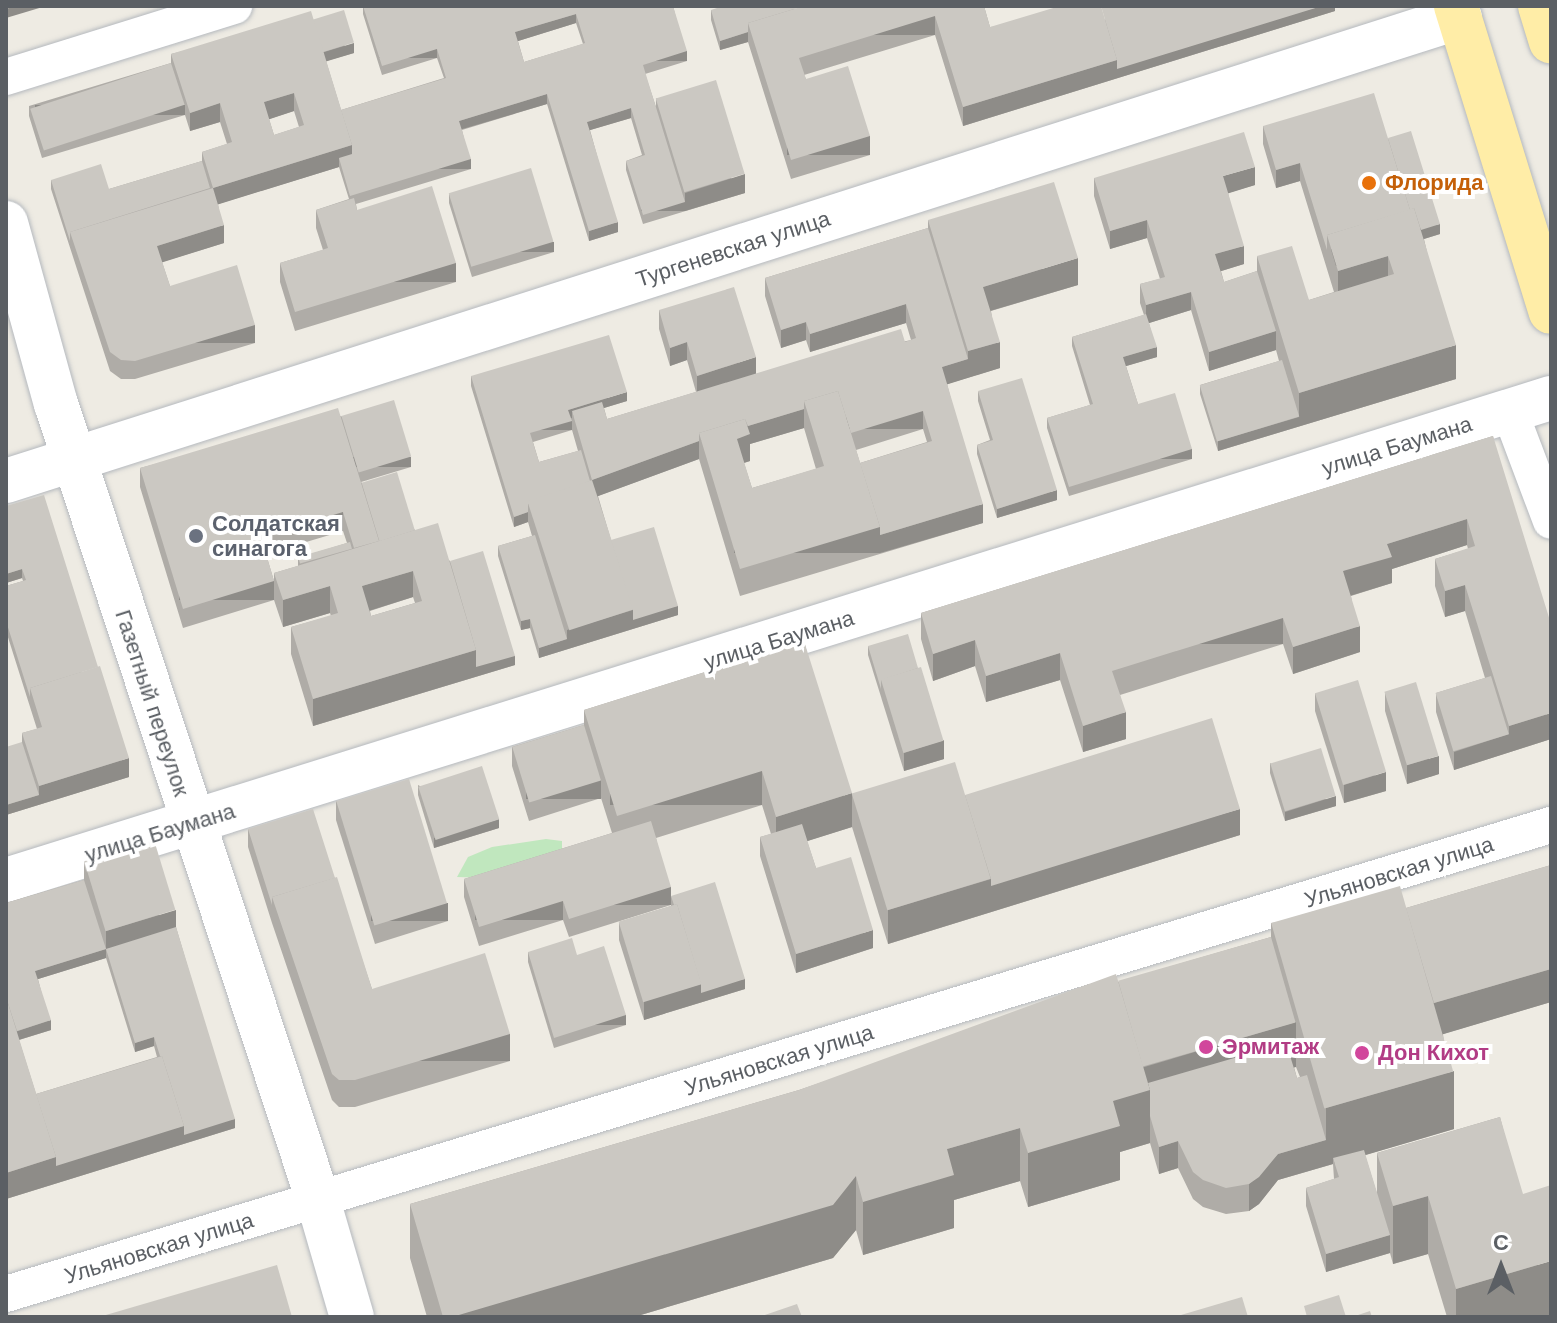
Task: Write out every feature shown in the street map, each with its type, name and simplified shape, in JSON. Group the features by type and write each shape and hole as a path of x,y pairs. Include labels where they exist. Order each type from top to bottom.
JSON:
{"main road":[{"path":"1540,6 1551,41"},
{"path":"1458,12 1551,312"}],"street":[{"path":"6,77 234,6"},
{"name":"Тургеневская улица","path":"6,481 1458,12"},
{"name":"Газетный переулок","path":"6,223 74,460 318,1200 352,1317"},
{"name":"улица Баумана","path":"6,880 1551,398"},
{"path":"1510,412 1551,521"},
{"name":"Ульяновская улица","path":"6,1294 1551,825"}],"green space":[{"path":"546,839 562,841 562,858 486,878 457,877 468,857 492,847"}],"building":[{"path":"363,6 673,6 687,51 643,65 685,202 643,215 626,161 645,155 631,108 587,122 618,222 589,231 547,94 459,121 471,159 350,196 339,158 352,154 352,145 341,110 446,78 437,49 382,66","holes":["576,14 585,43 524,62 515,32"]},
{"path":"723,6 804,6 748,23 748,32 720,41 711,10"},
{"path":"804,6 984,6 990,27 1060,6 1101,6 1117,60 963,107 935,16 799,58 806,79 848,66 870,136 791,160 748,23"},
{"path":"1101,6 1322,6 1117,69"},
{"path":"344,10 354,43 322,52 312,20"},
{"path":"311,11 352,145 213,188 202,152 232,142 220,103 190,113 171,54","holes":["294,93 304,125 274,135 264,102"]},
{"path":"171,63 185,105 44,151 30,109"},
{"path":"716,80 745,174 684,192 656,98"},
{"path":"1374,93 1410,210 1327,235 1327,250 1300,163 1276,170 1263,126"},
{"path":"1411,131 1440,224 1421,230 1414,208 1410,210 1388,138"},
{"path":"1244,132 1255,167 1223,176 1244,246 1215,254 1224,282 1257,271 1276,331 1209,352 1191,292 1146,305 1140,284 1165,277 1147,220 1110,231 1094,178"},
{"path":"202,161 210,188 70,232 70,241 51,180 101,164 109,189"},
{"path":"531,168 554,242 471,267 449,193"},
{"path":"1054,182 1078,258 983,287 1000,342 968,351 928,220"},
{"path":"432,186 456,263 295,312 280,263 328,248 316,210 354,198 357,210"},
{"path":"213,188 224,225 157,246 170,286 237,265 255,325 135,361 121,360 110,352 70,232"},
{"path":"1414,208 1456,345 1299,393 1257,256 1292,246 1309,300 1394,274 1388,256 1338,271 1327,235"},
{"path":"928,228 968,359 942,367 983,504 880,535 860,463 932,441 923,411 851,433 838,391 804,401 804,409 748,426 745,419 699,433 699,441 592,480 572,411 602,402 607,419 901,329 905,342 916,338 906,304 810,334 806,322 781,330 765,278"},
{"path":"734,287 756,357 697,376 687,342 670,348 659,310"},
{"path":"1146,314 1157,347 1123,357 1138,404 1175,393 1192,449 1069,487 1047,418 1093,404 1072,337"},
{"path":"609,335 627,392 568,410 572,421 530,433 539,462 581,450 590,481 528,504 528,512 514,517 471,376"},
{"path":"1282,360 1299,416 1217,442 1200,385"},
{"path":"1022,378 1057,490 997,509 977,445 993,440 978,391"},
{"path":"838,391 880,527 740,569 699,433 745,419 750,434 737,439 752,488 824,466 804,401"},
{"path":"394,400 411,456 359,473 341,416"},
{"path":"338,408 379,541 354,548 343,512 261,537 274,581 183,609 140,468"},
{"path":"1493,436 1551,624 1551,713 1509,726 1465,585 1445,591 1435,559 1475,546 1467,519 1387,544 1392,557 1343,571 1360,626 1293,647 1283,618 1112,671 1126,712 1083,726 1060,653 986,676 975,640 933,654 921,613"},
{"path":"397,472 415,530 379,541 362,483"},
{"path":"592,480 634,609 569,630 527,501"},
{"path":"44,495 98,667 30,688 30,697 6,621 6,586 26,580 22,569 6,574 6,506"},
{"path":"438,523 476,650 313,699 291,627 338,613 330,586 283,600 274,573","holes":["413,571 422,601 371,616 362,586"]},
{"path":"654,527 678,606 633,620 633,610 611,540"},
{"path":"535,535 567,639 539,648 530,619 521,621 498,546"},
{"path":"350,542 352,549 300,564 298,557"},
{"path":"483,551 515,656 476,667 476,650 450,561"},
{"path":"908,634 918,668 881,680 881,689 868,646"},
{"path":"804,641 852,793 776,817 762,771 617,816 584,710"},
{"path":"100,666 129,758 39,786 22,733 42,727 30,688"},
{"path":"921,667 944,741 903,753 881,679"},
{"path":"1491,676 1509,734 1453,751 1436,693"},
{"path":"1358,680 1386,772 1343,785 1315,693"},
{"path":"1416,682 1439,756 1407,765 1384,692"},
{"path":"1212,718 1240,809 991,886 965,795"},
{"path":"584,725 601,780 529,802 512,747"},
{"path":"22,742 39,795 6,805 6,747"},
{"path":"1321,748 1336,796 1285,811 1270,763"},
{"path":"955,762 991,879 887,910 852,794"},
{"path":"482,766 499,819 436,840 418,787"},
{"path":"409,779 447,903 374,926 336,801"},
{"path":"313,809 335,878 272,897 272,905 248,829"},
{"path":"651,821 671,887 569,919 563,901 479,927 464,879"},
{"path":"802,824 816,868 851,857 873,930 796,954 760,837"},
{"path":"154,840 175,910 106,931 84,861"},
{"path":"1551,865 1551,969 1434,1003 1406,908"},
{"path":"337,877 372,989 485,953 510,1034 355,1080 339,1080 332,1074 272,897"},
{"path":"84,880 106,949 35,971 51,1020 17,1031 6,997 6,903"},
{"path":"715,882 745,979 701,993 677,904 674,905 671,896"},
{"name":"Дон Кихот","path":"1400,886 1453,1072 1324,1108 1271,923"},
{"path":"677,904 702,984 643,1002 619,922"},
{"path":"176,927 235,1119 184,1135 184,1126 162,1056 154,1037 135,1043 106,949"},
{"path":"1271,937 1296,1023 1143,1066 1118,981"},
{"path":"572,938 577,955 604,946 626,1015 554,1038 528,952"},
{"path":"1116,974 1150,1090 1113,1101 1120,1126 1028,1153 1020,1128 947,1149 954,1175 863,1202 856,1176 833,1205 452,1317 443,1317 410,1204 799,1090"},
{"path":"6,997 56,1157 6,1173"},
{"path":"1286,1043 1297,1078 1307,1075 1326,1140 1278,1154 1249,1184 1226,1188 1203,1180 1193,1172 1178,1141 1159,1147 1150,1116 1148,1083"},
{"path":"162,1056 184,1126 56,1166 56,1157 36,1094"},
{"path":"1500,1117 1523,1194 1551,1185 1551,1261 1456,1289 1428,1196 1393,1206 1377,1153"},
{"path":"1364,1150 1390,1235 1326,1254 1306,1188 1339,1177 1333,1158"},
{"path":"277,1265 292,1317 99,1317"},
{"path":"1339,1295 1346,1317 1307,1317 1304,1306"},
{"path":"1242,1297 1248,1317 1181,1315"},
{"path":"797,1304 802,1317 759,1317"},
{"path":"1370,1311 1372,1317 1352,1317"}],"place":[{"name":"Флорида","path":"1369,183"},
{"name":"Солдатская синагога","path":"196,536"},
{"name":"Эрмитаж","path":"1206,1047"},
{"name":"Дон Кихот","path":"1362,1053"}]}
